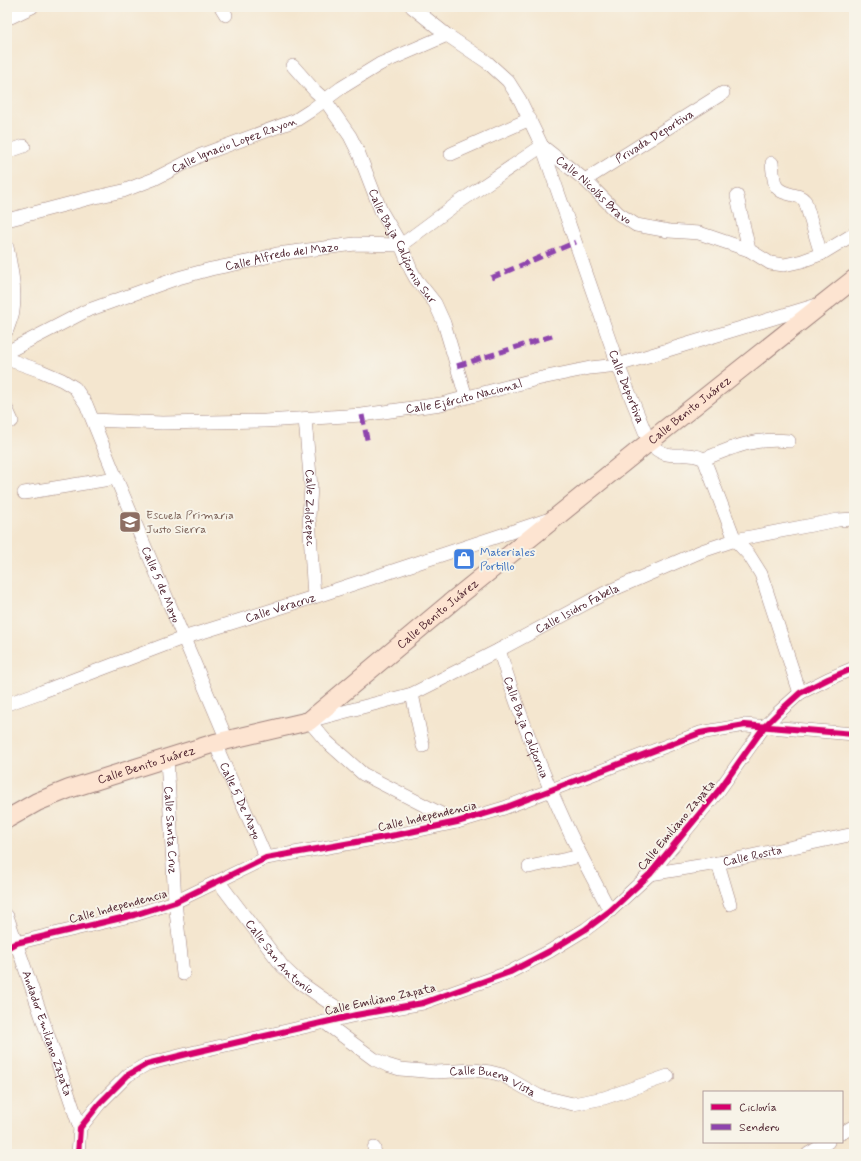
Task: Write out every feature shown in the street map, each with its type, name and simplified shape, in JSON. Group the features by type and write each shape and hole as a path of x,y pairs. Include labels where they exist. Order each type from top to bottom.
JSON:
{"main road":[{"name":"Calle Benito Juárez","path":"7,819 37,802 68,789 221,742 309,721 456,598 854,279"}],"street":[{"path":"8,19 32,7"},
{"name":"Calle Nicolás Bravo","path":"412,7 447,35 487,62 508,82 520,100 542,146 585,180 619,214 636,225 669,231 699,234 748,250 770,263 784,265 802,261 821,254 854,234"},
{"name":"Calle Ignacio Lopez Rayon","path":"7,220 123,191 154,179 201,155 296,120 341,88 380,64 447,35"},
{"name":"Calle Baja California Sur","path":"293,66 325,100 350,136 359,154 381,211 401,245 416,279 435,303 444,323 466,397"},
{"name":"Privada Deportiva","path":"585,180 723,93"},
{"path":"451,154 530,119"},
{"path":"7,152 24,146"},
{"path":"401,245 542,146"},
{"name":"Calle Deportiva","path":"542,146 618,365 649,442"},
{"path":"772,163 776,186 782,192 799,196 805,201 821,254"},
{"path":"738,196 748,250"},
{"name":"Calle Alfredo del Mazo","path":"7,352 86,311 178,278 211,269 277,254 355,244 401,245"},
{"path":"7,247 13,290 13,311 7,330"},
{"name":"Calle Ejército Nacional","path":"93,420 266,422 362,415 441,404 537,378 590,368 618,365 824,303"},
{"name":"Calle 5 de Mayo","path":"7,359 62,380 75,388 86,404 183,638 221,742"},
{"name":"Calle Zolotepec","path":"305,419 311,487 309,516 314,597"},
{"path":"649,442 659,452 665,454 678,456 693,455 704,459 736,446 758,441 777,440 790,442"},
{"path":"704,459 735,540 749,555 761,574 800,693"},
{"path":"24,493 116,478"},
{"name":"Calle Veracruz","path":"7,704 183,638 314,597 557,517"},
{"name":"Calle Isidro Fabela","path":"309,721 412,694 499,650 605,593 702,551 735,540 854,518"},
{"name":"Calle Baja California","path":"499,650 511,690 551,790 581,856 610,911"},
{"name":"Calle Emiliano Zapata","path":"80,1128 100,1103 128,1075 147,1064 324,1022 423,1003 510,972 550,951 586,929 610,911 650,874 720,789 764,728 800,693 854,668"},
{"path":"412,694 424,746"},
{"path":"309,721 326,741 363,774 457,822"},
{"name":"Calle Independencia","path":"11,945 134,915 175,902 266,858 396,836 457,822 504,808 700,733 745,726 854,734"},
{"name":"Calle 5 De Mayo","path":"221,742 235,790 250,820 266,858"},
{"name":"Calle Santa Cruz","path":"167,758 175,902 183,974"},
{"name":"Calle Rosita","path":"650,874 718,863 854,834"},
{"path":"529,867 581,856"},
{"path":"718,863 730,904"},
{"name":"Calle San Antonio","path":"218,881 283,967 298,981 325,1000 338,1008 356,1015"},
{"name":"Andador Emiliano Zapata","path":"7,916 11,945 80,1128"},
{"name":"Calle Buena Vista","path":"324,1022 374,1059 387,1064 400,1068 436,1072 474,1070 490,1072 502,1075 539,1096 573,1104 604,1098 668,1076"},
{"path":"843,1132 854,1126"},
{"path":"78,1154 80,1128"},
{"path":"808,1154 826,1143"}],"marked path":[{"path":"491,278 576,242"},
{"path":"457,366 555,335"},
{"path":"362,415 368,444"}],"cycle path":[{"path":"78,1154 80,1128 100,1103 128,1075 147,1064 356,1015 423,1003 510,972 550,951 586,929 610,911 650,874 720,789 764,727 779,712 800,693 854,668"},
{"path":"7,948 16,943 134,915 175,902 266,858 396,835 457,822 504,808 700,733 745,725 854,734"}],"place":[{"name":"Escuela Primaria Justo Sierra","path":"130,522"},
{"name":"Materiales Portillo","path":"464,559"}]}
